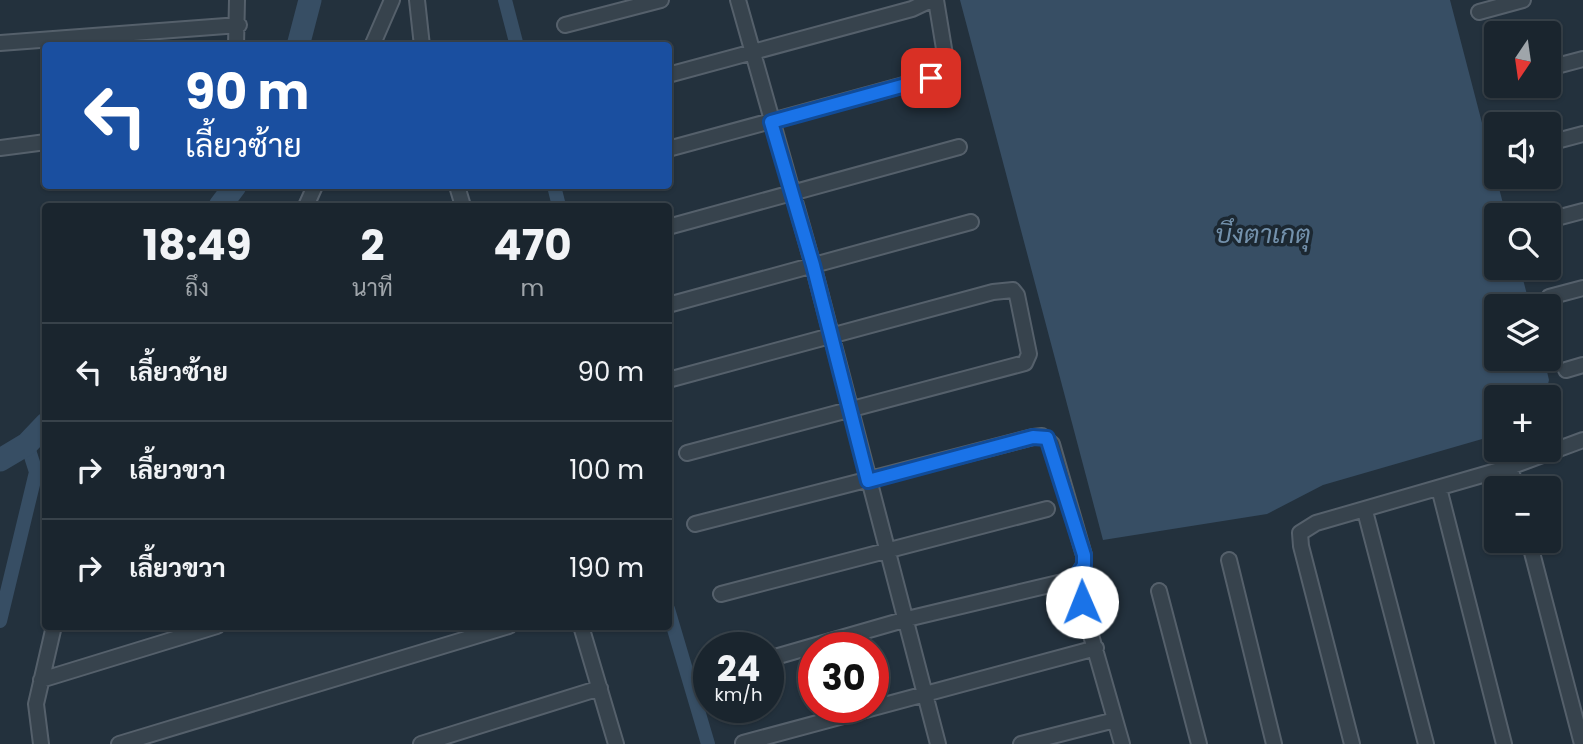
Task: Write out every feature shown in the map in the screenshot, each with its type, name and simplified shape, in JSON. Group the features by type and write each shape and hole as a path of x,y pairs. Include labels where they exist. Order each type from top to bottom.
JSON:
{"street":[{"path":"237,0 239,25 237,42"},
{"path":"374,42 392,0"},
{"path":"417,0 420,42"},
{"path":"565,25 661,0"},
{"path":"738,0 813,265 938,744"},
{"path":"672,74 912,9 934,0 948,73 672,148"},
{"path":"1479,12 1523,0"},
{"path":"0,43 239,25"},
{"path":"1561,65 1583,60"},
{"path":"1561,140 1583,134"},
{"path":"0,148 42,143"},
{"path":"672,226 959,147"},
{"path":"1561,217 1583,211"},
{"path":"672,304 971,222"},
{"path":"1560,294 1583,288"},
{"path":"672,379 993,292 1013,290 1017,295 1029,354 1026,363 687,453"},
{"path":"1566,370 1583,365"},
{"path":"695,524 1033,437 1047,438 1084,555 1084,565 1075,579 907,619 784,654"},
{"path":"1352,744 1300,539 1304,528 1510,467 1583,441"},
{"path":"1510,467 1513,476"},
{"path":"1440,488 1504,744"},
{"path":"721,594 1047,509"},
{"path":"1365,511 1426,744"},
{"path":"1532,553 1582,744"},
{"path":"1229,560 1274,744"},
{"path":"1075,579 1122,744"},
{"path":"1159,591 1199,744"},
{"path":"41,744 36,718 41,680 53,630"},
{"path":"41,680 205,630"},
{"path":"120,744 496,630"},
{"path":"582,630 616,744"},
{"path":"743,743 1096,648"},
{"path":"421,744 600,688"},
{"path":"1021,744 1115,720"}],"water":[{"name":"บึงตาเกตุ","path":"960,0 1450,0 1484,131 1484,189 1499,189 1503,203 1484,203 1484,280 1523,280 1527,294 1484,294 1484,371 1547,371 1548,385 1484,385 1484,438 1323,485 1267,514 1103,540"}],"waterway":[{"path":"299,42 310,0"},
{"path":"505,0 516,42"},
{"path":"222,203 233,189"},
{"path":"555,189 558,203"},
{"path":"0,460 27,444 42,428"},
{"path":"0,621 36,472 27,444"},
{"path":"672,622 708,744"}],"route":[{"path":"931,78 771,122 813,265 868,481 1033,437 1047,438 1052,444 1084,555 1084,565 1075,579 1082,602"}]}
